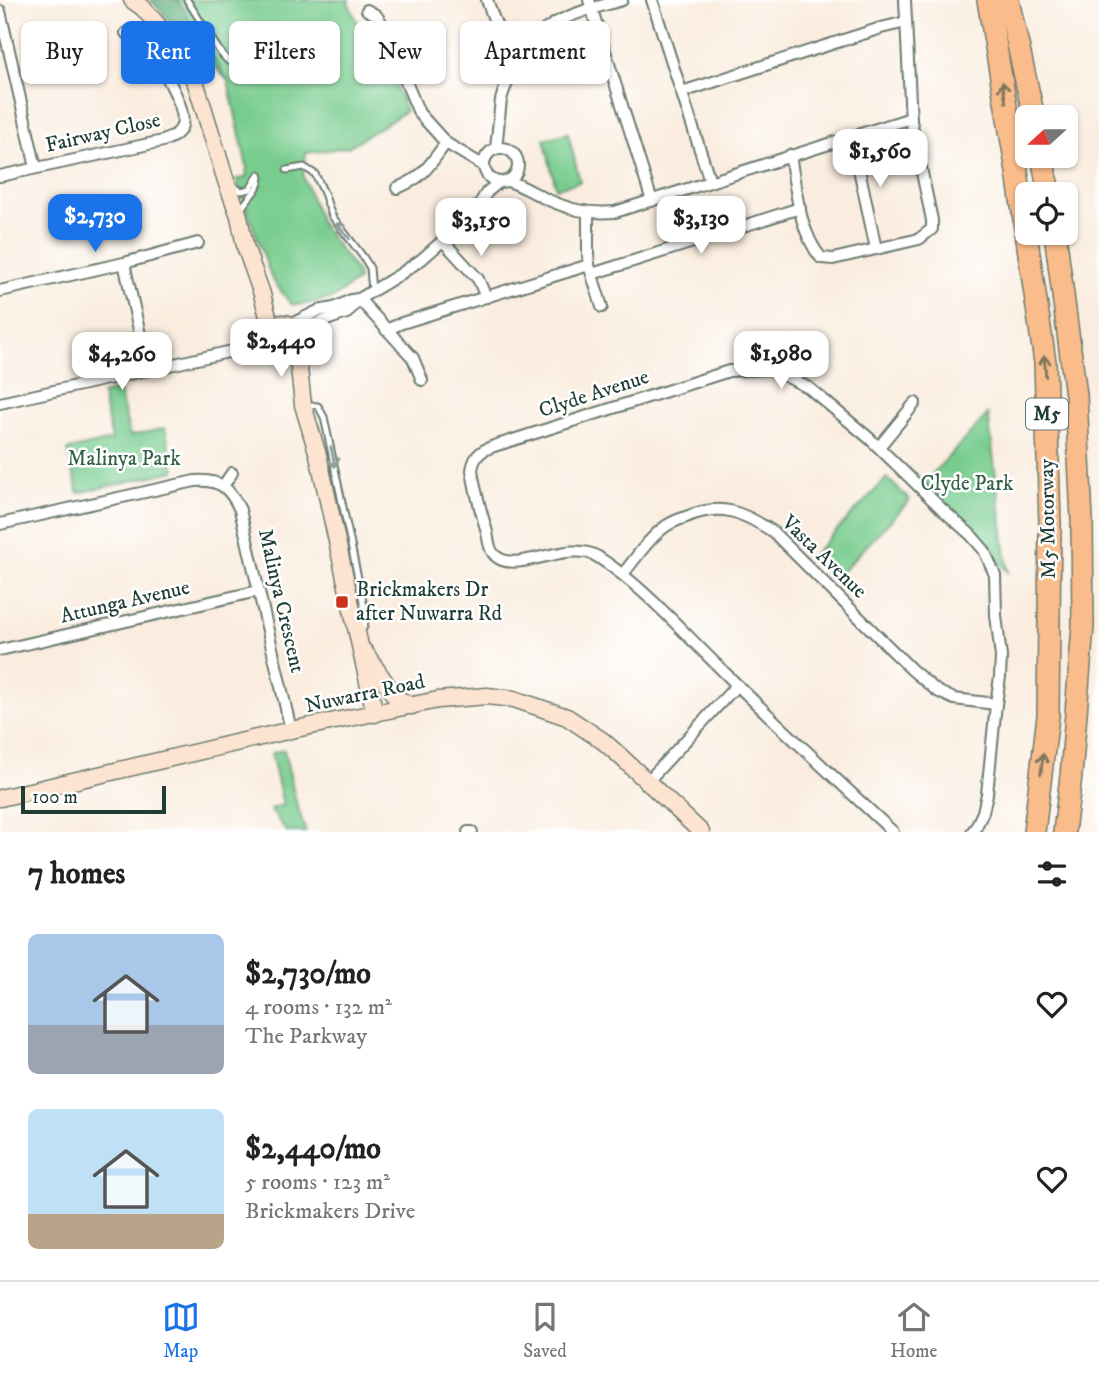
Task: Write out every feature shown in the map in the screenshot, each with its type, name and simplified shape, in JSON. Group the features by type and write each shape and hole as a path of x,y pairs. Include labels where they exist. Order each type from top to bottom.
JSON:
{"highway":[{"name":"M5 Motorway","path":"988,0 1045,362 1050,524 1048,716 1034,832"},
{"path":"1007,0 1031,105"},
{"name":"M5 Motorway","path":"1057,245 1076,395 1082,520 1083,626 1072,776 1064,832"}],"street":[{"path":"132,0 159,25 180,52 196,84 239,216 245,246 262,294 279,327"},
{"path":"486,0 495,21"},
{"path":"557,21 590,5 622,0"},
{"path":"652,0 710,181"},
{"path":"790,155 800,208 812,247 821,258 834,259 919,239 932,229 911,118 905,0"},
{"path":"590,5 652,201"},
{"path":"367,10 381,22 419,113 446,143 485,171 494,181 518,184 560,205 588,213 615,212 911,118"},
{"path":"0,11 36,168"},
{"path":"682,92 906,22"},
{"name":"Fairway Close","path":"0,176 163,141 176,135 181,129 183,116 169,84"},
{"path":"487,192 486,157 494,149 506,84"},
{"path":"500,120 518,166 541,197"},
{"path":"209,125 213,164 218,181 231,220 245,246"},
{"path":"852,136 876,249"},
{"path":"397,188 423,174 446,143"},
{"path":"457,149 471,152 501,148 510,150"},
{"path":"237,350 287,356 312,325 348,313 359,299 411,267 443,241 474,213 487,192 515,175 518,166"},
{"path":"386,330 486,296 591,269 800,208"},
{"path":"588,213 588,254 602,307"},
{"path":"443,241 478,279 486,296"},
{"path":"0,291 198,243"},
{"path":"124,263 148,370"},
{"path":"0,403 237,350 279,327 359,299"},
{"path":"359,299 413,358 422,380"},
{"path":"279,327 298,330 298,368 303,405"},
{"path":"279,327 267,343 288,372 303,405 318,455 375,714"},
{"name":"Clyde Avenue","path":"893,832 623,574 594,554 582,551 571,550 518,562 505,562 492,552 471,470 477,455 485,449 729,371 772,369 809,388 879,447 971,535 984,550 991,564 995,575 1000,677 987,794 983,812 972,832"},
{"path":"879,447 915,403"},
{"path":"0,524 195,481 205,480 223,486 232,473"},
{"name":"Malinya Crescent","path":"223,486 240,510 290,730"},
{"name":"Vasta Avenue","path":"623,574 667,525 698,512 726,509 750,517 772,531 912,670 937,691 954,699 996,704"},
{"name":"Attunga Avenue","path":"0,650 258,592"},
{"path":"359,639 396,698 412,706"},
{"path":"649,781 737,685"},
{"name":"Nuwarra Road","path":"0,798 290,730 438,700 487,696 514,699 567,717 596,736 649,781 701,832"}],"lane":[{"path":"187,0 229,61"},
{"path":"221,161 237,190 250,189 260,174 259,187 242,206 239,216"},
{"path":"287,170 304,167 315,174 332,216 370,268 372,290"}],"green space":[{"path":"150,0 177,0 190,21 170,21"},
{"path":"177,0 349,0 357,21 354,21 354,84 395,84 406,111 348,147 306,153 303,176 321,224 356,271 358,280 333,298 301,305 291,304 272,279 236,179 246,178 247,167 228,81 215,60 215,21 190,21"},
{"path":"215,60 228,81 215,68"},
{"path":"568,133 580,182 556,188 544,139"},
{"name":"Malinya Park","path":"119,390 130,436 165,428 175,471 78,493 68,450 112,440 102,394"},
{"name":"Clyde Park","path":"988,414 1008,572 924,483"},
{"path":"887,478 910,500 837,577 813,555"},
{"path":"284,750 306,832 287,832 270,809 283,805 271,753"}],"place":[{"name":"Brickmakers Dr after Nuwarra Rd","path":"342,602"}]}
